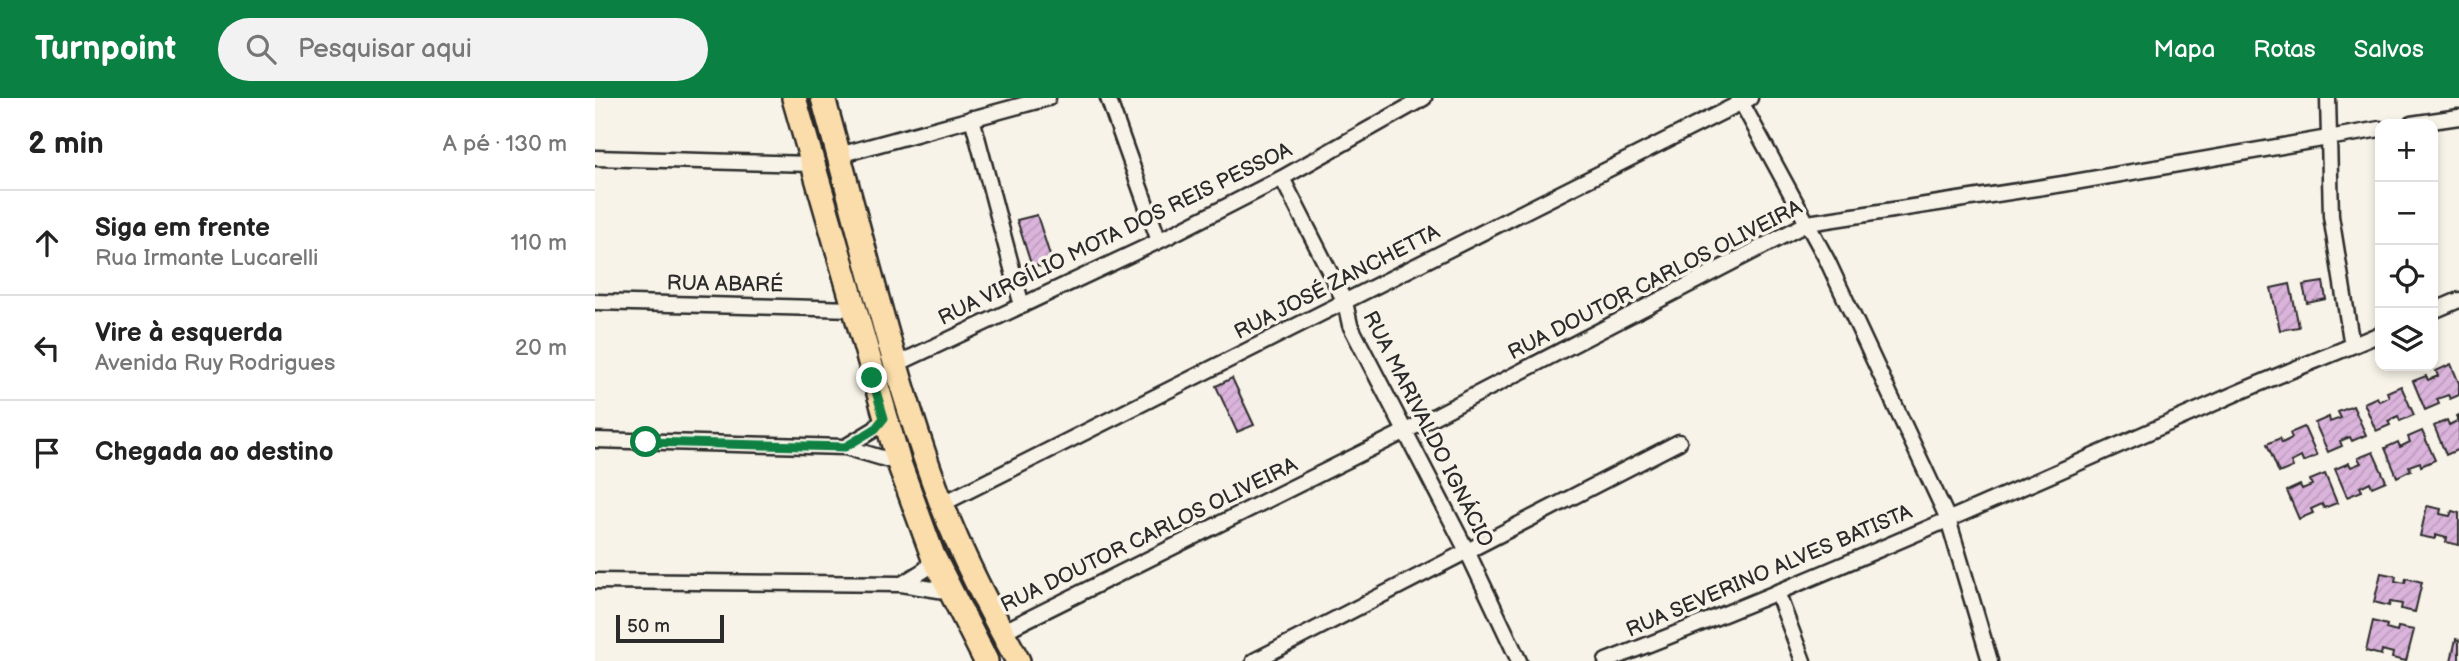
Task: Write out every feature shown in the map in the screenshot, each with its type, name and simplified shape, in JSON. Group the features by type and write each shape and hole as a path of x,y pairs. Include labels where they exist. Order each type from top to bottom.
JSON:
{"main road":[{"path":"794,98 872,378 899,463 933,556 986,661"},
{"path":"823,98 897,364 942,504 1018,661"},
{"path":"872,378 897,364"}],"street":[{"path":"839,155 1048,98"},
{"path":"1108,98 1159,241"},
{"name":"RUA VIRGÍLIO MOTA DOS REIS PESSOA","path":"897,364 1159,241 1282,178 1424,98"},
{"path":"2328,98 2331,216 2351,346"},
{"path":"1743,100 1808,223 1948,519 1990,661"},
{"name":"RUA JOSÉ ZANCHETTA","path":"942,504 1743,100"},
{"path":"2438,120 2459,117"},
{"path":"972,118 1022,306"},
{"name":"RUA DOUTOR CARLOS OLIVEIRA","path":"1002,632 1403,432 1808,223 2063,184 2375,130"},
{"path":"595,158 813,164"},
{"name":"RUA MARIVALDO IGNÁCIO","path":"1282,178 1345,302 1350,325 1403,432 1467,551 1520,661"},
{"path":"2438,309 2459,300"},
{"name":"RUA ABARÉ","path":"595,302 853,309"},
{"name":"RUA SEVERINO ALVES BATISTA","path":"1606,661 1777,592 2220,400 2375,336"},
{"path":"845,447 875,429 884,418"},
{"path":"595,440 845,447 899,463"},
{"path":"1254,661 1679,442"},
{"path":"901,584 926,569 933,556"},
{"path":"595,581 901,584 951,592"},
{"path":"1777,592 1803,661"}],"building":[{"path":"1037,215 1055,271 1031,264 1017,220"},
{"path":"2323,282 2326,299 2307,303 2303,285"},
{"path":"2290,284 2299,327 2280,330 2271,288"},
{"path":"2451,364 2459,383 2459,395 2450,399 2448,395 2437,399 2439,404 2425,410 2413,381 2426,376 2428,380 2438,376 2438,370"},
{"path":"1232,378 1254,425 1237,432 1216,386"},
{"path":"2401,386 2414,415 2400,421 2398,416 2388,421 2390,425 2376,431 2364,403 2377,397 2379,401 2389,397 2387,392"},
{"path":"2353,406 2366,435 2352,441 2350,437 2340,441 2342,446 2328,452 2315,423 2329,417 2330,422 2341,418 2338,412"},
{"path":"2447,420 2449,425 2459,420 2459,449 2446,455 2434,426"},
{"path":"2304,427 2317,456 2303,462 2301,457 2291,462 2293,467 2279,473 2267,444 2280,438 2282,443 2292,438 2290,433"},
{"path":"2422,431 2435,460 2421,466 2420,462 2409,466 2411,470 2397,477 2385,448 2398,442 2400,447 2410,442 2408,437"},
{"path":"2373,452 2386,481 2372,487 2370,482 2360,487 2362,491 2347,497 2335,469 2349,463 2351,467 2361,463 2358,458"},
{"path":"2325,474 2337,503 2324,508 2322,504 2311,509 2313,513 2299,519 2287,491 2300,485 2302,489 2312,485 2310,480"},
{"path":"2427,506 2441,509 2440,514 2450,516 2452,511 2459,513 2459,545 2446,542 2447,538 2435,535 2435,539 2420,536"},
{"path":"2381,573 2396,576 2395,581 2405,583 2406,578 2422,582 2415,612 2401,609 2402,604 2390,602 2389,606 2374,602"},
{"path":"2373,621 2387,625 2386,629 2397,632 2398,627 2414,630 2406,661 2392,658 2393,653 2382,650 2381,655 2366,651"},
{"path":"2456,639 2459,640 2459,661 2451,661"}],"route":[{"path":"646,442 845,447 875,429 884,418 872,378"}]}
